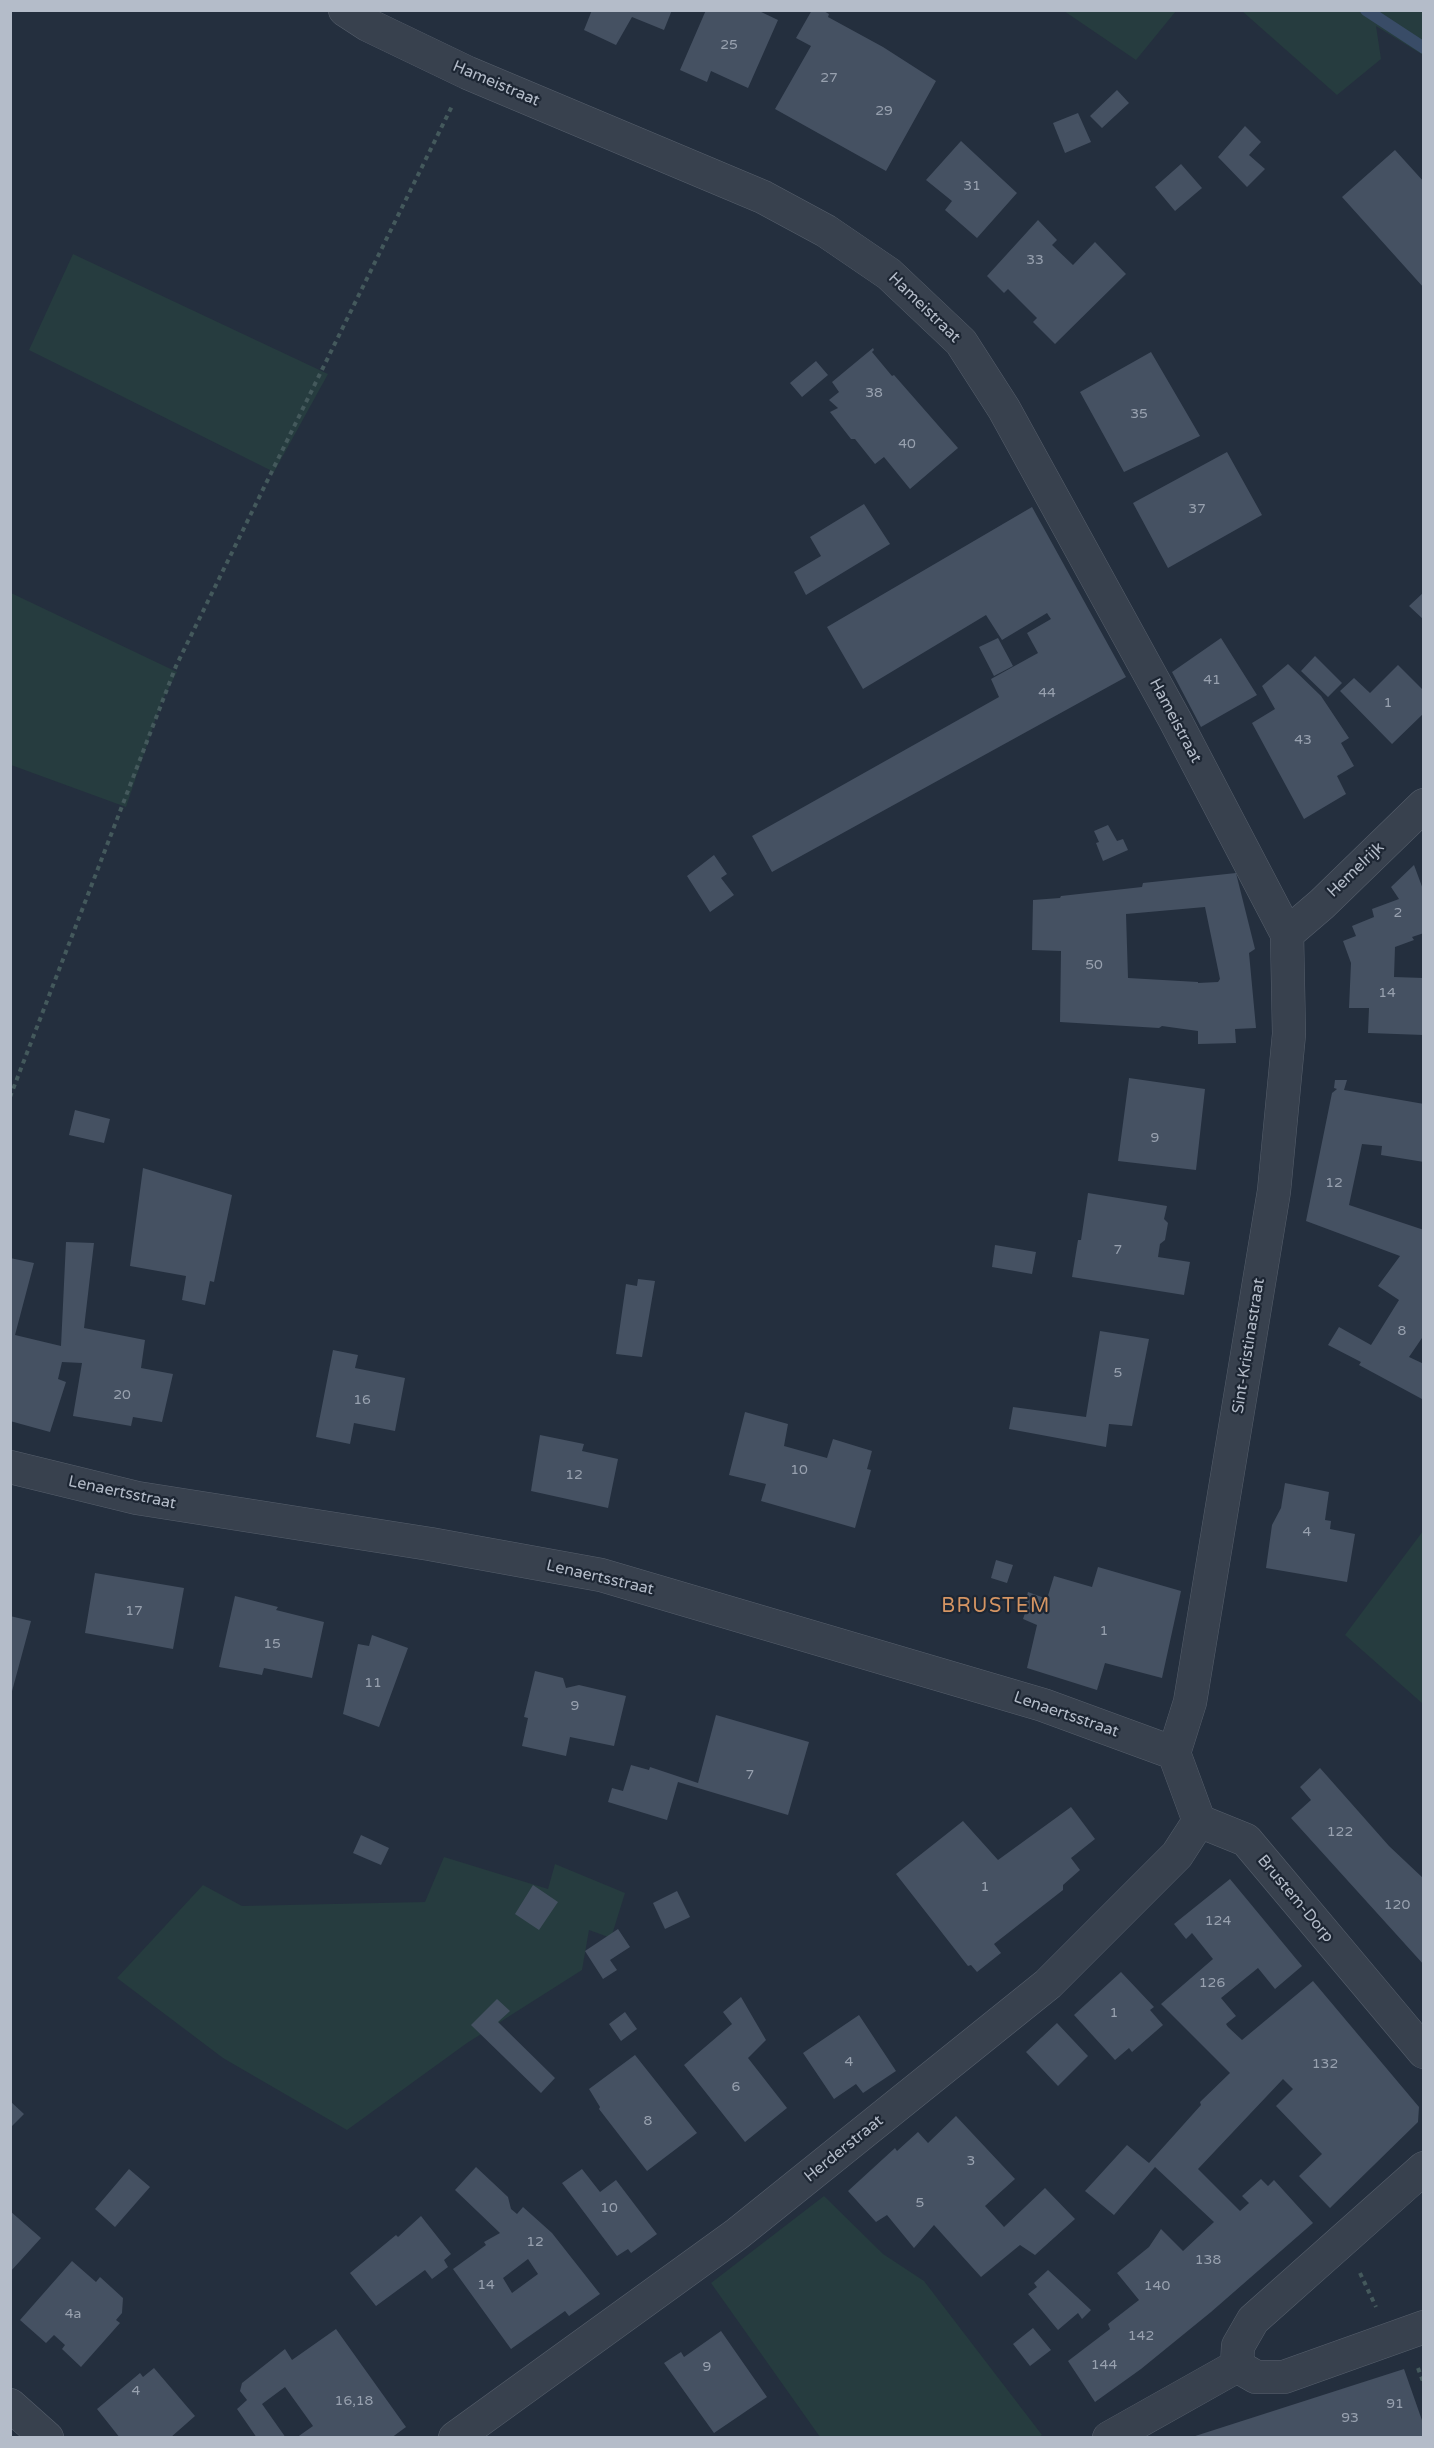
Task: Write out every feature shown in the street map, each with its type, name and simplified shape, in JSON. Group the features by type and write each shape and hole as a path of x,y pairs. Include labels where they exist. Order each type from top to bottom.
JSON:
{"street":[{"name":"Hameistraat","path":"345,10 368,25 468,73 763,197 826,231 889,274 961,342 1004,409 1175,720 1287,934"},
{"name":"Hemelrijk","path":"1287,934 1322,904 1424,805"},
{"name":"Sint-Kristinastraat","path":"1174,1753 1190,1702 1274,1191 1289,1034 1287,934"},
{"name":"Lenaertsstraat","path":"10,1467 138,1498 430,1544 601,1575 1043,1705 1174,1753"},
{"path":"1174,1753 1198,1821"},
{"name":"Brustem-Dorp","path":"1198,1821 1246,1840 1424,2052"},
{"name":"Herderstraat","path":"454,2438 737,2234 1048,1984 1178,1855 1198,1821"},
{"path":"1237,2366 1238,2346 1253,2320 1424,2168"},
{"path":"1237,2366 1256,2377 1284,2377 1424,2327"},
{"path":"1109,2438 1237,2366"},
{"path":"10,2405 47,2438"}],"path":[{"path":"10,1097 176,666 468,73"},
{"path":"1344,2239 1392,2337"}],"green space":[{"path":"1064,11 1176,11 1136,60"},
{"path":"1242,11 1423,11 1423,55 1376,26 1381,59 1337,95"},
{"path":"73,254 328,374 274,472 29,350"},
{"path":"11,593 177,672 161,703 126,807 11,765"},
{"path":"1423,1531 1423,1704 1345,1635"},
{"path":"444,1857 548,1889 555,1864 625,1893 611,1938 589,1930 582,1970 467,2043 347,2130 223,2058 117,1978 203,1885 242,1906 425,1902"},
{"path":"824,2196 883,2254 924,2281 1042,2435 1037,2438 820,2437 711,2283"}],"building":[{"path":"592,10 672,10 664,30 632,17 616,45 584,30"},
{"path":"706,10 757,10 778,20 748,88 711,71 707,82 680,70"},
{"path":"812,10 822,10 829,14 828,17 883,47 936,81 886,171 775,109 811,46 796,38"},
{"path":"1117,90 1129,103 1102,128 1090,116"},
{"path":"1078,113 1091,142 1065,153 1053,123"},
{"path":"1245,126 1261,142 1249,155 1265,169 1247,187 1218,157"},
{"path":"961,141 1017,193 977,238 945,210 952,201 926,180"},
{"path":"1395,150 1424,182 1424,288 1342,197"},
{"path":"1181,164 1202,188 1175,211 1155,187"},
{"path":"1038,220 1057,240 1052,245 1073,265 1095,242 1126,274 1055,344 1033,322 1037,318 1008,289 1004,293 987,276"},
{"path":"873,348 872,352 892,376 894,375 958,448 910,489 884,457 875,464 830,412 838,408 829,400 839,392 832,382"},
{"path":"1151,352 1200,436 1124,472 1080,392"},
{"path":"816,361 828,375 802,397 790,383"},
{"path":"1227,452 1262,515 1168,568 1133,503"},
{"path":"864,504 890,544 806,595 794,572 821,556 810,537"},
{"path":"1032,507 1126,677 772,872 752,836 999,697 991,679 1038,653 1027,633 1051,619 1047,613 1002,640 986,615 863,689 827,627"},
{"path":"1424,592 1424,620 1409,606"},
{"path":"998,638 1013,666 994,676 979,647"},
{"path":"1221,638 1257,695 1201,727 1172,672"},
{"path":"1315,656 1342,683 1328,697 1301,671"},
{"path":"1288,664 1321,696 1349,738 1341,743 1354,766 1337,776 1346,794 1304,819 1252,723 1275,709 1262,686"},
{"path":"1398,665 1424,691 1424,713 1392,744 1340,691 1354,678 1370,693"},
{"path":"1108,825 1117,841 1123,839 1128,850 1103,861 1094,831"},
{"path":"714,855 727,874 721,878 734,895 710,912 687,876"},
{"path":"1414,865 1424,892 1424,933 1412,937 1414,940 1395,947 1394,977 1424,978 1424,1035 1368,1033 1369,1008 1349,1008 1351,963 1343,941 1356,936 1352,926 1374,917 1372,909 1399,899 1391,887"},
{"path":"1236,873 1255,949 1249,953 1256,1028 1235,1029 1236,1043 1198,1044 1198,1031 1162,1026 1159,1028 1060,1022 1061,951 1032,950 1033,900 1142,887 1143,883","holes":["1205,907 1220,979 1218,982 1198,983 1128,978 1126,914"]},
{"path":"1129,1078 1205,1089 1196,1170 1118,1161"},
{"path":"1335,1080 1347,1080 1344,1090 1424,1104 1424,1162 1381,1155 1382,1146 1362,1144 1349,1205 1424,1230 1424,1335 1409,1357 1424,1364 1424,1396 1422,1399 1359,1365 1361,1362 1328,1345 1339,1327 1371,1345 1399,1300 1378,1286 1400,1256 1306,1221 1332,1093 1337,1089 1334,1088"},
{"path":"75,1110 110,1119 104,1143 69,1135"},
{"path":"143,1168 232,1195 214,1282 210,1281 205,1305 182,1300 186,1276 130,1266"},
{"path":"1088,1193 1167,1206 1164,1219 1168,1223 1165,1240 1160,1244 1158,1257 1190,1262 1184,1295 1072,1277 1078,1240 1081,1240"},
{"path":"66,1242 94,1243 84,1328 145,1340 141,1368 173,1374 162,1422 133,1417 131,1426 73,1416 82,1363 62,1362 58,1379 66,1382 50,1432 10,1421 10,1258 34,1263 15,1335 61,1346"},
{"path":"995,1245 1036,1252 1032,1274 992,1267"},
{"path":"638,1279 655,1281 642,1357 616,1354 626,1284 637,1286"},
{"path":"1100,1331 1149,1339 1132,1426 1109,1424 1106,1447 1009,1429 1013,1407 1086,1417"},
{"path":"333,1350 358,1355 355,1368 405,1378 395,1431 354,1423 350,1444 316,1437"},
{"path":"745,1412 788,1424 784,1446 827,1458 833,1439 872,1451 867,1469 871,1470 855,1528 761,1501 766,1484 729,1475"},
{"path":"540,1435 584,1444 582,1451 618,1459 608,1508 531,1491"},
{"path":"1285,1483 1329,1492 1325,1520 1331,1521 1330,1529 1355,1534 1347,1582 1266,1568 1272,1525 1281,1508"},
{"path":"996,1560 1013,1565 1007,1583 991,1578"},
{"path":"1098,1567 1181,1591 1162,1678 1105,1663 1097,1690 1027,1668 1037,1625 1023,1619 1028,1604 1025,1603 1028,1592 1047,1599 1054,1576 1092,1587"},
{"path":"95,1573 184,1588 173,1649 85,1633"},
{"path":"235,1596 278,1607 276,1610 324,1622 312,1678 264,1668 262,1675 219,1667"},
{"path":"10,1616 31,1621 11,1695 10,1695"},
{"path":"372,1635 408,1648 379,1727 343,1714 358,1644 369,1646"},
{"path":"535,1671 563,1678 566,1688 579,1685 626,1696 614,1746 570,1737 566,1756 522,1746 528,1718 524,1717"},
{"path":"716,1715 809,1742 788,1815 678,1782 667,1820 608,1802 612,1788 623,1791 631,1765 649,1770 650,1767 698,1783"},
{"path":"1320,1768 1389,1846 1424,1879 1424,1965 1291,1818 1311,1800 1300,1787"},
{"path":"1071,1807 1095,1839 1071,1858 1080,1870 1063,1885 1063,1890 994,1944 1001,1953 977,1972 971,1965 968,1966 896,1874 963,1821 998,1860"},
{"path":"361,1835 389,1848 381,1865 353,1853"},
{"path":"1230,1879 1302,1966 1275,1989 1258,1968 1221,1998 1236,2016 1226,2024 1228,2027 1242,2040 1313,1981 1419,2107 1418,2122 1330,2208 1299,2176 1322,2154 1276,2106 1293,2089 1283,2079 1198,2169 1240,2211 1249,2203 1242,2196 1261,2179 1268,2186 1274,2180 1313,2223 1211,2312 1141,2369 1095,2402 1068,2361 1110,2329 1108,2324 1139,2300 1117,2273 1149,2247 1161,2229 1183,2251 1214,2222 1155,2167 1114,2215 1085,2191 1127,2145 1149,2163 1201,2105 1200,2102 1230,2073 1161,2004 1213,1959 1192,1933 1186,1939 1174,1924"},
{"path":"533,1885 558,1902 539,1930 515,1914"},
{"path":"677,1891 690,1917 665,1929 653,1903"},
{"path":"618,1929 630,1947 610,1960 617,1970 603,1979 585,1951"},
{"path":"1121,1972 1154,2007 1150,2010 1163,2025 1132,2052 1129,2048 1115,2060 1074,2015"},
{"path":"741,1997 766,2040 748,2058 787,2108 745,2142 684,2065 732,2024 723,2012"},
{"path":"497,1999 510,2011 498,2022 555,2078 541,2093 471,2025"},
{"path":"625,2012 637,2029 621,2041 609,2024"},
{"path":"859,2015 896,2071 863,2093 856,2084 834,2099 803,2053"},
{"path":"1057,2023 1088,2056 1058,2086 1026,2052"},
{"path":"635,2055 697,2133 647,2171 599,2109 589,2089"},
{"path":"10,2101 24,2114 10,2128"},
{"path":"956,2116 1015,2179 985,2206 1004,2227 1045,2188 1075,2219 1035,2255 1020,2245 981,2277 934,2225 914,2248 887,2215 876,2222 848,2191 895,2148 897,2151 918,2132 928,2143"},
{"path":"476,2167 508,2197 511,2209 517,2214 523,2207 552,2233 600,2294 569,2316 565,2311 511,2349 453,2269 486,2245 484,2242 500,2233 455,2190","holes":["528,2259 538,2274 512,2293 503,2278"]},
{"path":"129,2169 150,2187 115,2227 95,2209"},
{"path":"582,2169 600,2192 616,2180 657,2234 631,2253 628,2249 617,2256 562,2183"},
{"path":"10,2211 41,2238 10,2272"},
{"path":"421,2216 451,2254 444,2260 448,2267 432,2279 425,2270 376,2306 350,2273 396,2235 398,2237"},
{"path":"72,2261 96,2282 100,2277 123,2298 122,2313 116,2320 120,2323 81,2367 62,2349 65,2345 54,2335 46,2343 20,2320"},
{"path":"1048,2270 1091,2310 1082,2319 1078,2313 1058,2330 1028,2294 1037,2287 1034,2283"},
{"path":"1033,2328 1051,2350 1030,2366 1013,2344"},
{"path":"336,2329 406,2427 391,2438 296,2438 313,2426 285,2387 262,2404 286,2438 257,2438 237,2409 247,2400 240,2391 242,2383 285,2349 292,2360"},
{"path":"721,2331 767,2397 714,2433 664,2363 681,2352 684,2357"},
{"path":"154,2368 195,2416 170,2438 120,2438 97,2409 140,2373 143,2377"},
{"path":"1404,2369 1424,2426 1424,2438 1189,2438"}],"waterway":[{"path":"1366,10 1424,48"}],"district":[{"name":"BRUSTEM","path":"996,1607"}]}
